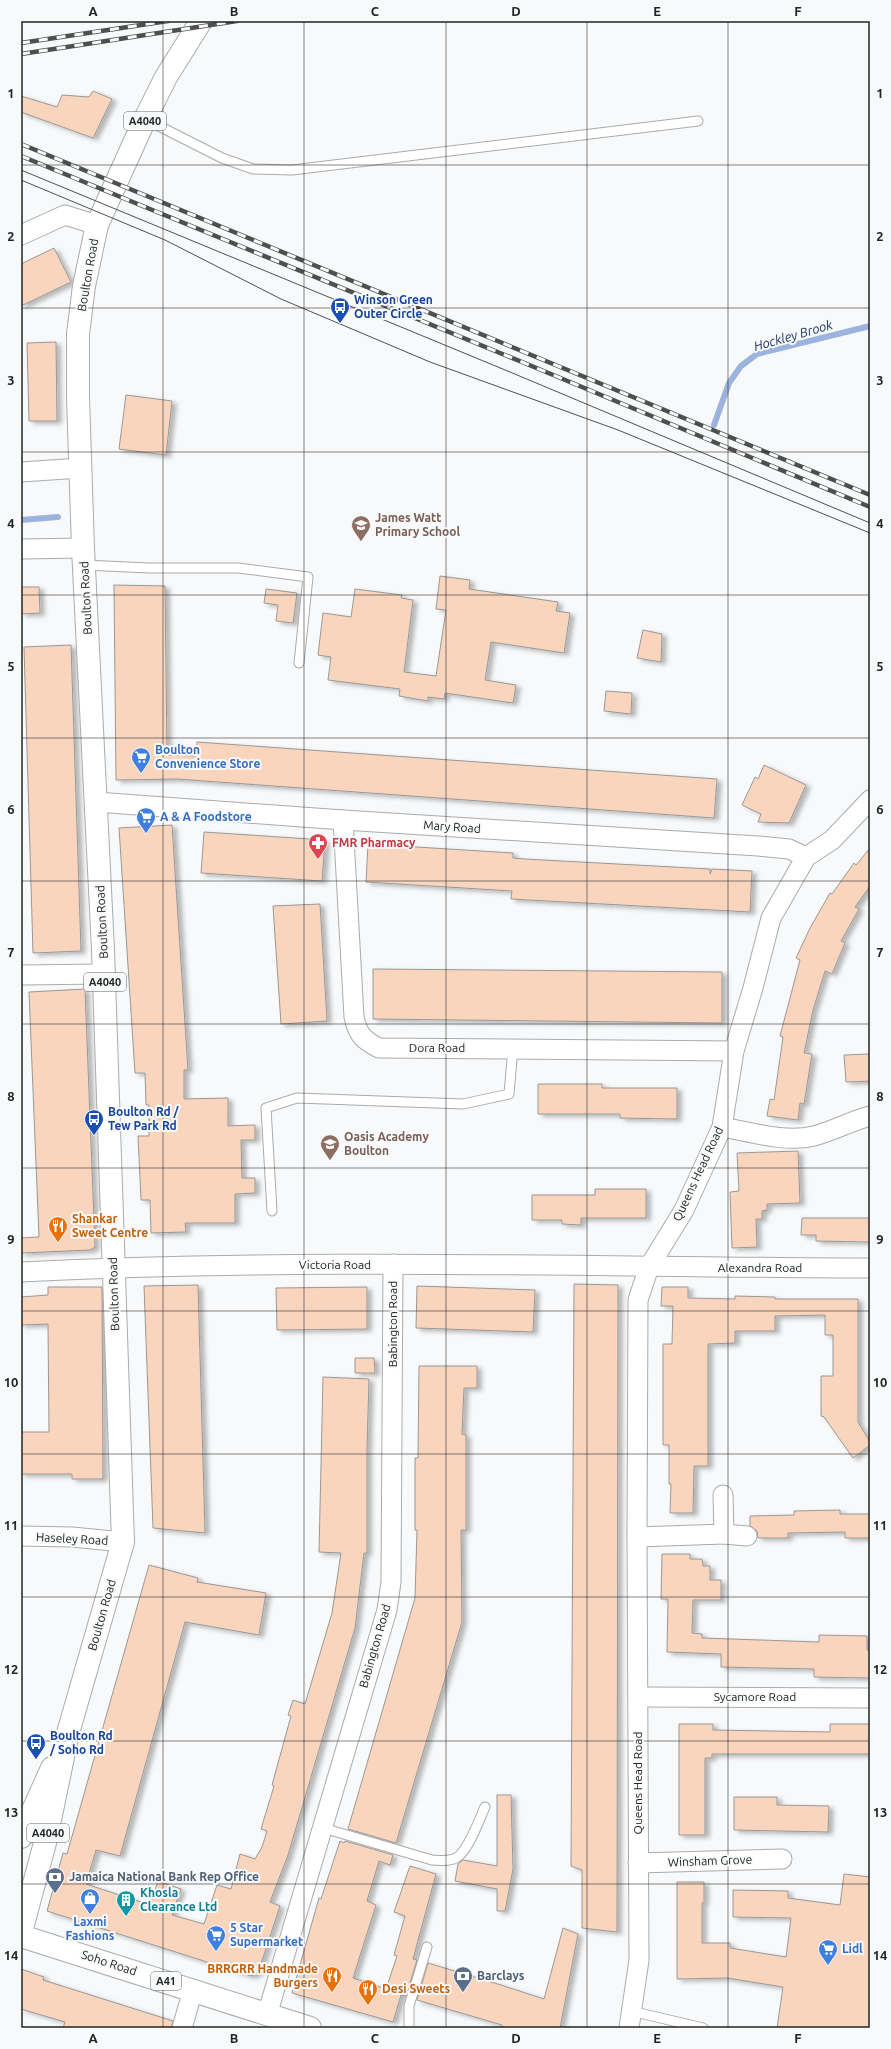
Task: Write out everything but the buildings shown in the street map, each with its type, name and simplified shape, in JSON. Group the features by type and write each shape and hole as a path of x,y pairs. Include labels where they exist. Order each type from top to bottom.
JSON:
{"main road":[{"name":"A4040","path":"97,225 145,119 166,77 201,21"},
{"name":"Boulton Road","path":"21,1932 46,1839 68,1733 123,1542 112,1267 104,974 78,397 78,334 84,286 97,225"},
{"name":"Boulton Road","path":"21,1837 68,1733"},
{"name":"Soho Road","path":"21,1936 310,2028"}],"street":[{"path":"21,235 65,215 97,225"},
{"path":"21,472 81,468"},
{"path":"21,549 84,556"},
{"name":"Queens Head Road","path":"630,2020 639,1960 639,1697 637,1537 638,1300 649,1268 684,1210 722,1127 734,1051 753,988 770,918 806,857 832,840 870,800"},
{"name":"Mary Road","path":"96,802 343,820 758,846 789,849 806,857"},
{"name":"Dora Road","path":"343,820 354,1017 357,1030 366,1042 379,1048 734,1051"},
{"path":"21,975 104,974"},
{"path":"722,1127 795,1138 815,1136 853,1120 870,1116"},
{"name":"Victoria Road","path":"21,1272 112,1267 393,1264 649,1268"},
{"name":"Babington Road","path":"267,2015 388,1603 391,1582 393,1264"},
{"name":"Alexandra Road","path":"649,1268 870,1268"},
{"path":"723,1495 724,1534"},
{"path":"637,1537 724,1534 747,1536"},
{"name":"Haseley Road","path":"21,1536 72,1537 123,1542"},
{"name":"Sycamore Road","path":"639,1697 870,1698"},
{"name":"Winsham Grove","path":"638,1863 782,1859"},
{"path":"182,2028 193,1990"}],"lane":[{"path":"145,119 222,158 253,169 292,170 698,121"},
{"path":"84,556 149,568 238,568 308,577 298,663"},
{"path":"272,1210 266,1108 297,1098 463,1104 509,1094 513,1048"},
{"path":"323,1828 432,1860 448,1860 456,1858 463,1852 485,1807"},
{"path":"409,2028 409,2006 427,1947"},
{"path":"630,2020 703,2028"}],"waterway":[{"name":"Hockley Brook","path":"714,425 729,383 741,366 757,354 870,326"},
{"name":"Hockley Brook","path":"21,520 58,517"}],"tram line":[{"path":"21,170 510,372 870,523"},
{"path":"21,180 165,240 281,299 430,362 618,430 870,533"}],"railway":[{"path":"21,43 168,21"},
{"path":"21,54 237,21"},
{"path":"21,144 870,495"},
{"path":"21,156 870,507"}],"place":[{"name":"Winson Green Outer Circle","path":"340,324"},
{"name":"James Watt Primary School","path":"361,542"},
{"name":"Boulton Convenience Store","path":"141,774"},
{"name":"A & A Foodstore","path":"146,834"},
{"name":"FMR Pharmacy","path":"318,860"},
{"name":"Boulton Rd / Tew Park Rd","path":"94,1136"},
{"name":"Oasis Academy Boulton","path":"330,1161"},
{"name":"Shankar Sweet Centre","path":"58,1243"},
{"name":"Boulton Rd / Soho Rd","path":"36,1760"},
{"name":"Jamaica National Bank Rep Office","path":"55,1894"},
{"name":"Laxmi Fashions","path":"90,1915"},
{"name":"Khosla Clearance Ltd","path":"126,1917"},
{"name":"5 Star Supermarket","path":"216,1952"},
{"name":"Lidl","path":"828,1966"},
{"name":"BRRGRR Handmade Burgers","path":"332,1993"},
{"name":"Barclays","path":"463,1993"},
{"name":"Desi Sweets","path":"368,2006"}]}
